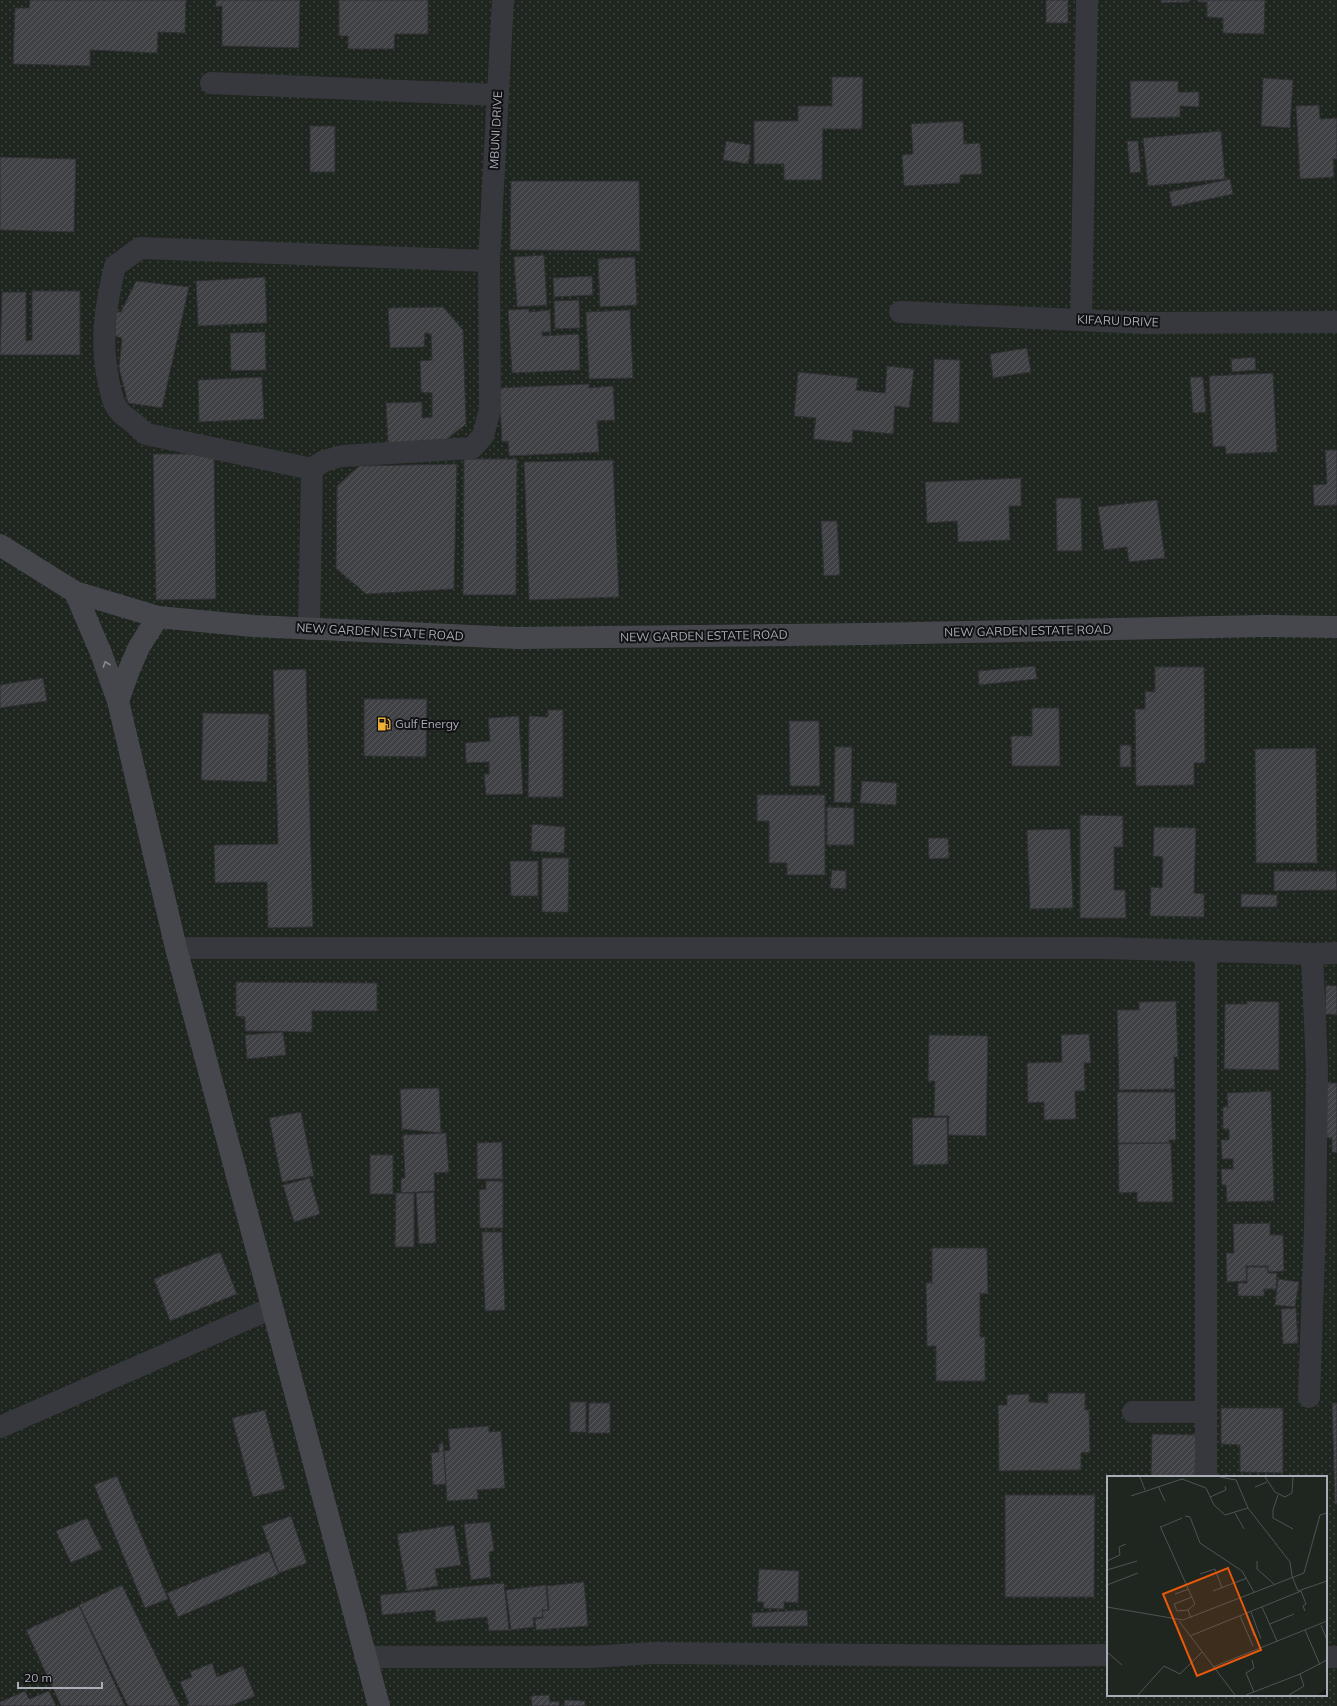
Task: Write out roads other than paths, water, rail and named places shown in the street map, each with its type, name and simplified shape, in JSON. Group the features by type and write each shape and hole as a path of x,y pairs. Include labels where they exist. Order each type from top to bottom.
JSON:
{"street":[{"name":"MBUNI DRIVE","path":"312,469 324,461 342,456 472,448 483,436 490,409 489,261 503,0"},
{"path":"1081,320 1087,0"},
{"path":"210,82 498,95"},
{"path":"309,629 312,469 146,434 134,423 124,417 116,407 112,397 104,343 108,294 115,266 140,248 489,261"},
{"name":"KIFARU DRIVE","path":"900,312 1147,323 1337,322"},
{"name":"NEW GARDEN ESTATE ROAD","path":"0,545 75,592 158,617 253,626 517,638 867,634 1263,626 1337,627"},
{"path":"75,592 102,653 118,701 176,948 378,1706"},
{"path":"118,701 139,647 158,617"},
{"path":"176,948 976,948 1312,954 1337,953"},
{"path":"1206,951 1206,1476"},
{"path":"1309,1397 1315,1227 1317,1070 1312,954"},
{"path":"0,1427 272,1308"},
{"path":"1133,1412 1206,1412"},
{"path":"365,1657 590,1657 654,1653 1020,1656 1107,1655"}],"place":[{"name":"Gulf Energy","path":"384,724"}]}
